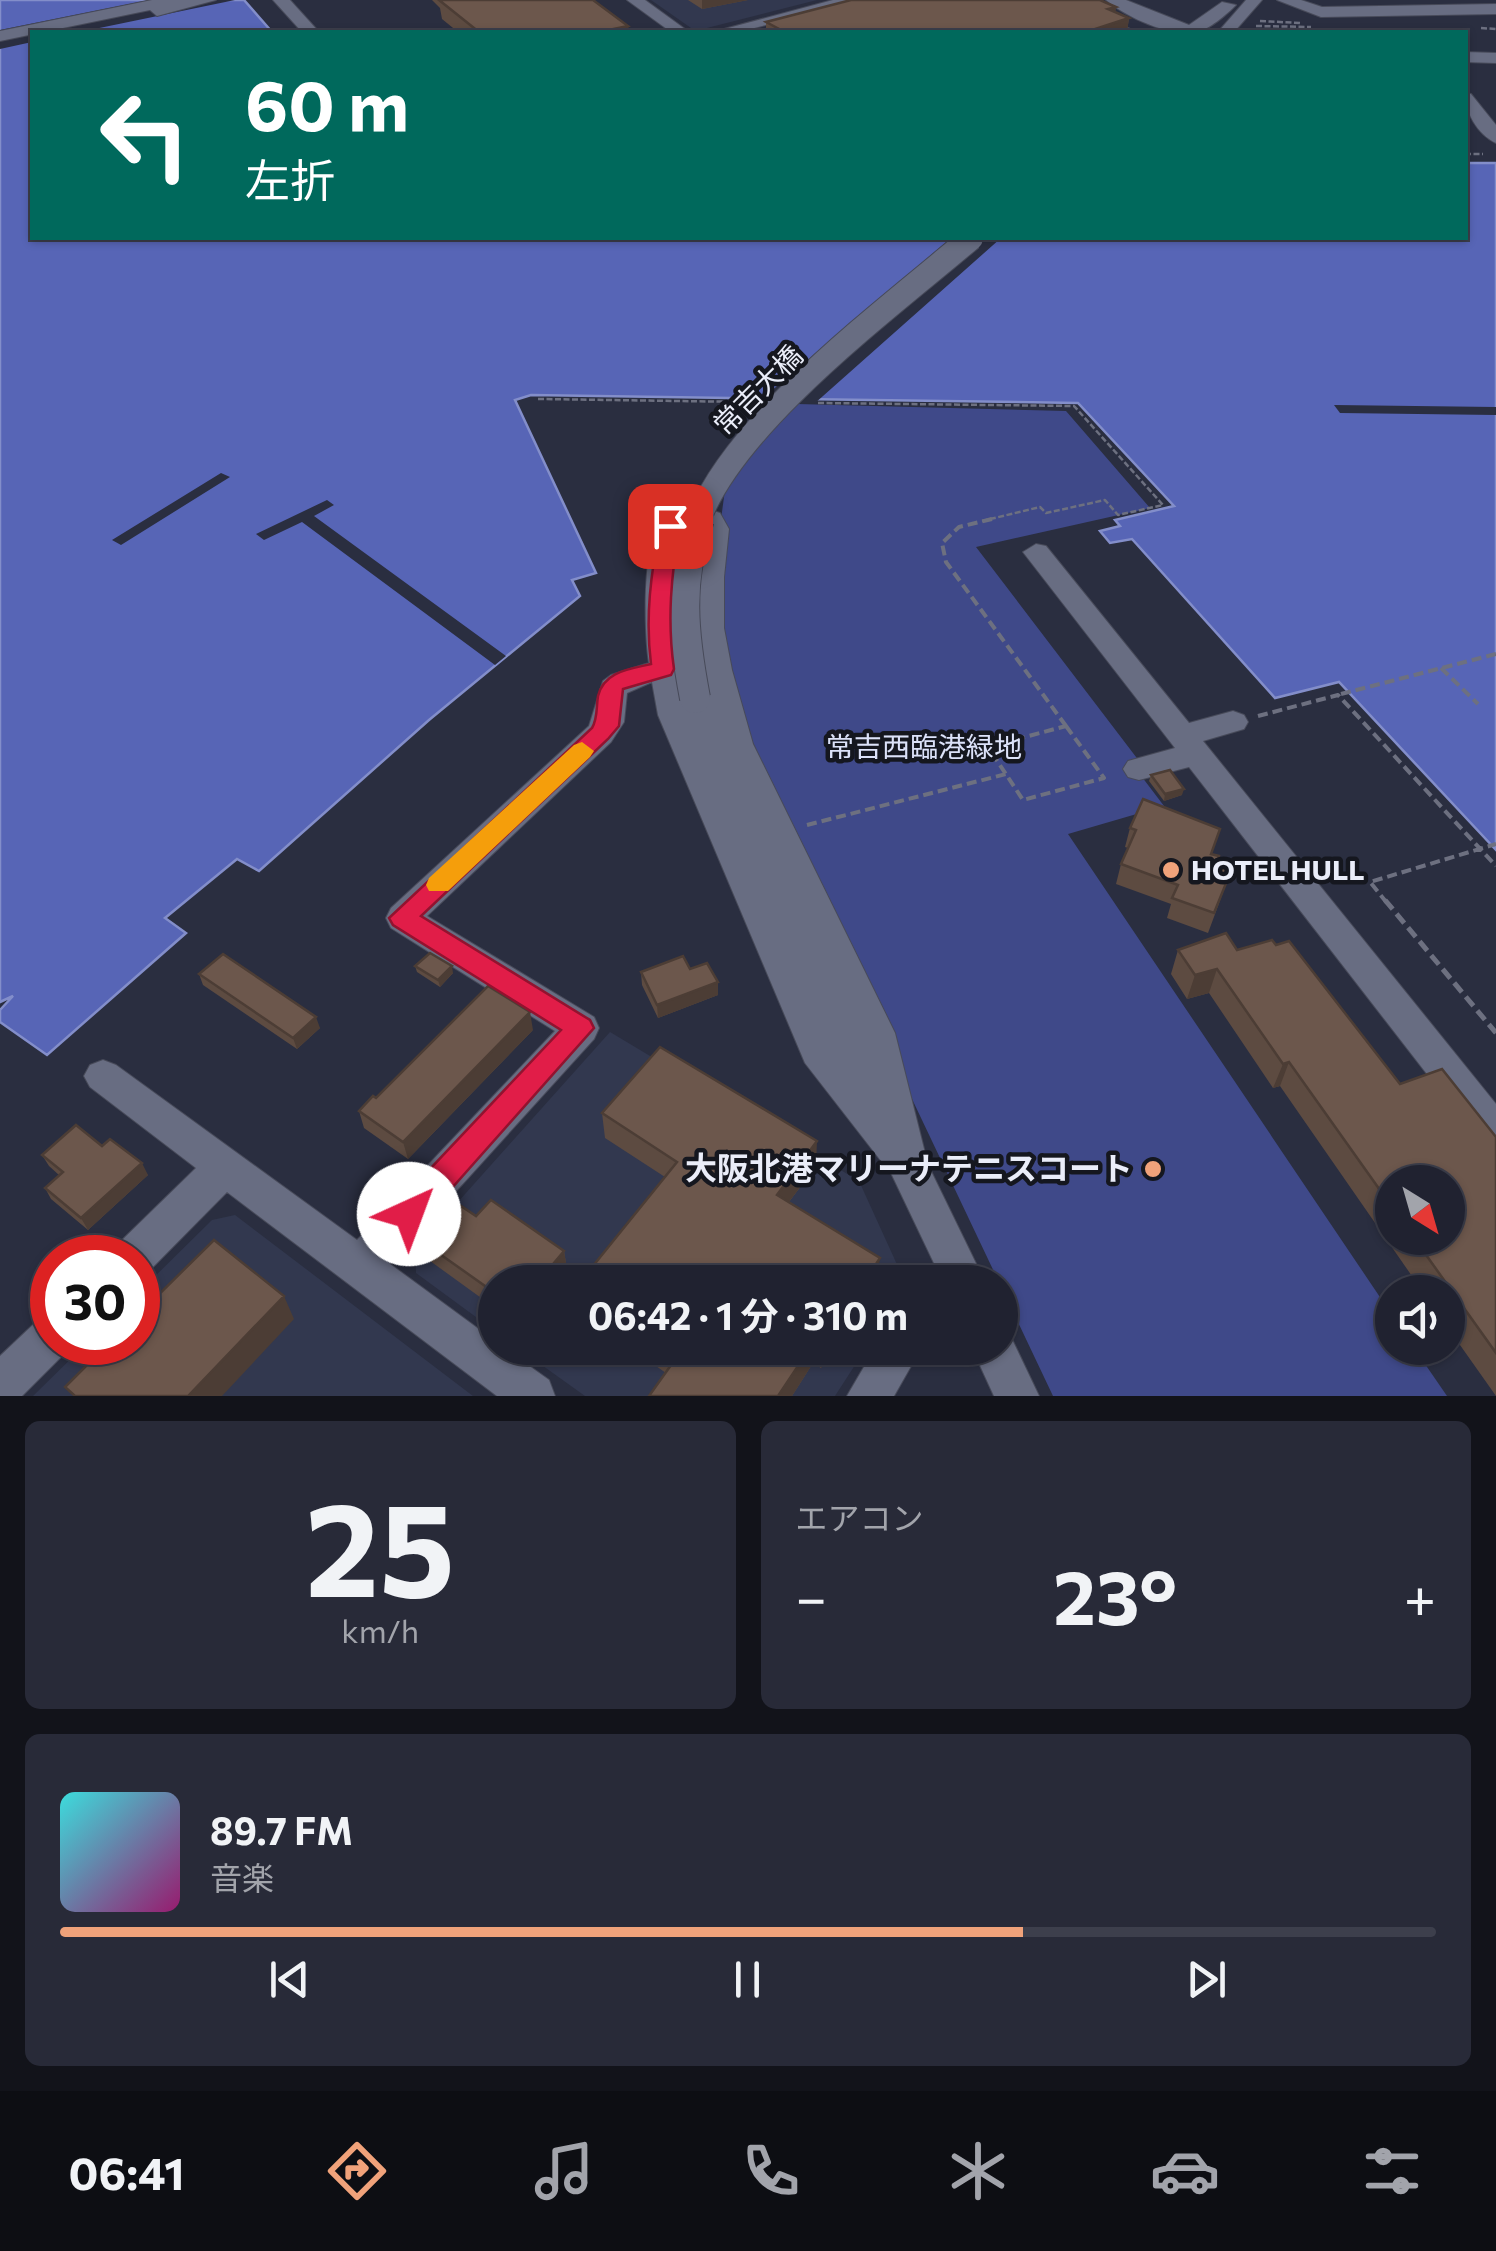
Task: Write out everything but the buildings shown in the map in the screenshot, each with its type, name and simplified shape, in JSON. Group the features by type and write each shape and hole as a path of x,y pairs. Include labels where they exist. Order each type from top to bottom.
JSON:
{"street":[{"path":"44,30 175,0"},
{"path":"61,30 208,0"},
{"path":"281,0 308,30"},
{"path":"635,0 650,25"},
{"path":"730,30 852,0"},
{"path":"1050,0 1124,30"},
{"path":"1114,0 1185,30"},
{"path":"1285,0 1321,12 1496,10"},
{"path":"1195,30 1235,11"},
{"path":"1211,30 1235,11"},
{"path":"628,18 650,25"},
{"path":"0,40 30,33"},
{"path":"0,40 30,36"},
{"path":"1468,58 1496,58"},
{"path":"1468,102 1496,137"},
{"name":"常吉大橋","path":"908,1165 732,790 695,698 683,629 682,586 690,542 720,478 765,418 970,240"},
{"path":"908,1165 818,1052 673,716 658,632 667,537 674,521 698,514 710,519 716,529 710,577 710,628 717,670 738,744 877,1034 908,1165 956,1265"},
{"path":"1036,552 1496,1133"},
{"path":"360,1266 580,1028 402,918 600,734 607,726 614,684 623,678 663,669"},
{"path":"1139,769 1233,722"},
{"path":"102,1076 532,1396"},
{"path":"156,1235 226,1166"},
{"path":"0,1387 30,1358"},
{"path":"869,1396 888,1365"},
{"path":"1002,1365 1018,1396"}],"path":[{"path":"538,399 757,402"},
{"path":"816,402 1074,406 1162,505 1118,515 1104,500 1046,513 1040,507 959,528 942,543 946,562 1066,726 1104,778 1024,800 988,747 1066,726"},
{"path":"1233,722 1496,654"},
{"path":"1442,668 1478,704"},
{"path":"1338,695 1496,866"},
{"path":"790,829 1006,774"},
{"path":"1496,844 1370,882 1496,1034"}],"shaded area":[{"path":"0,0 244,0 270,30 30,30 30,240 1468,240 1468,163 1496,163 1496,850 1339,682 1275,698 1132,539 1110,543 1100,531 1120,526 1115,520 1174,506 1078,403 531,395 515,400 596,573 572,580 580,596 429,720 259,871 237,859 165,918 186,933 47,1055 0,1022 0,1010 13,996 0,1002"},
{"path":"651,0 817,0 699,30"},
{"path":"610,1032 859,1181 897,1265 478,1265 478,1319 416,1273 415,1250"},
{"path":"235,1215 473,1396 33,1396 65,1365 160,1365 160,1271 212,1220"},
{"path":"542,1365 855,1365 835,1396 585,1396"}],"green space":[{"name":"常吉西臨港緑地","path":"797,404 1066,411 1150,508 976,547 1149,774 1142,777 1164,806 1068,834 1375,1290 1375,1365 1426,1365 1447,1396 1053,1396 1018,1322 1018,1265 991,1265 763,785 718,646 725,490 755,446"}],"pier":[{"path":"149,0 235,0 90,30 30,30 30,42 0,49 0,30"},
{"path":"949,240 999,240 814,404 757,403"},
{"path":"1334,405 1496,407 1496,415 1340,413"},
{"path":"221,473 230,477 121,545 112,540"},
{"path":"327,500 334,505 314,516 506,656 495,665 302,522 264,540 256,534"}],"slow traffic":[{"path":"438,885 582,751"}],"place":[{"name":"HOTEL HULL","path":"1171,870"},
{"name":"大阪北港マリーナテニスコート","path":"1153,1169"}],"route":[{"path":"409,1214 580,1028 402,918 600,734 607,726 614,684 623,678 663,669 658,632 660,576 670,526"}]}
